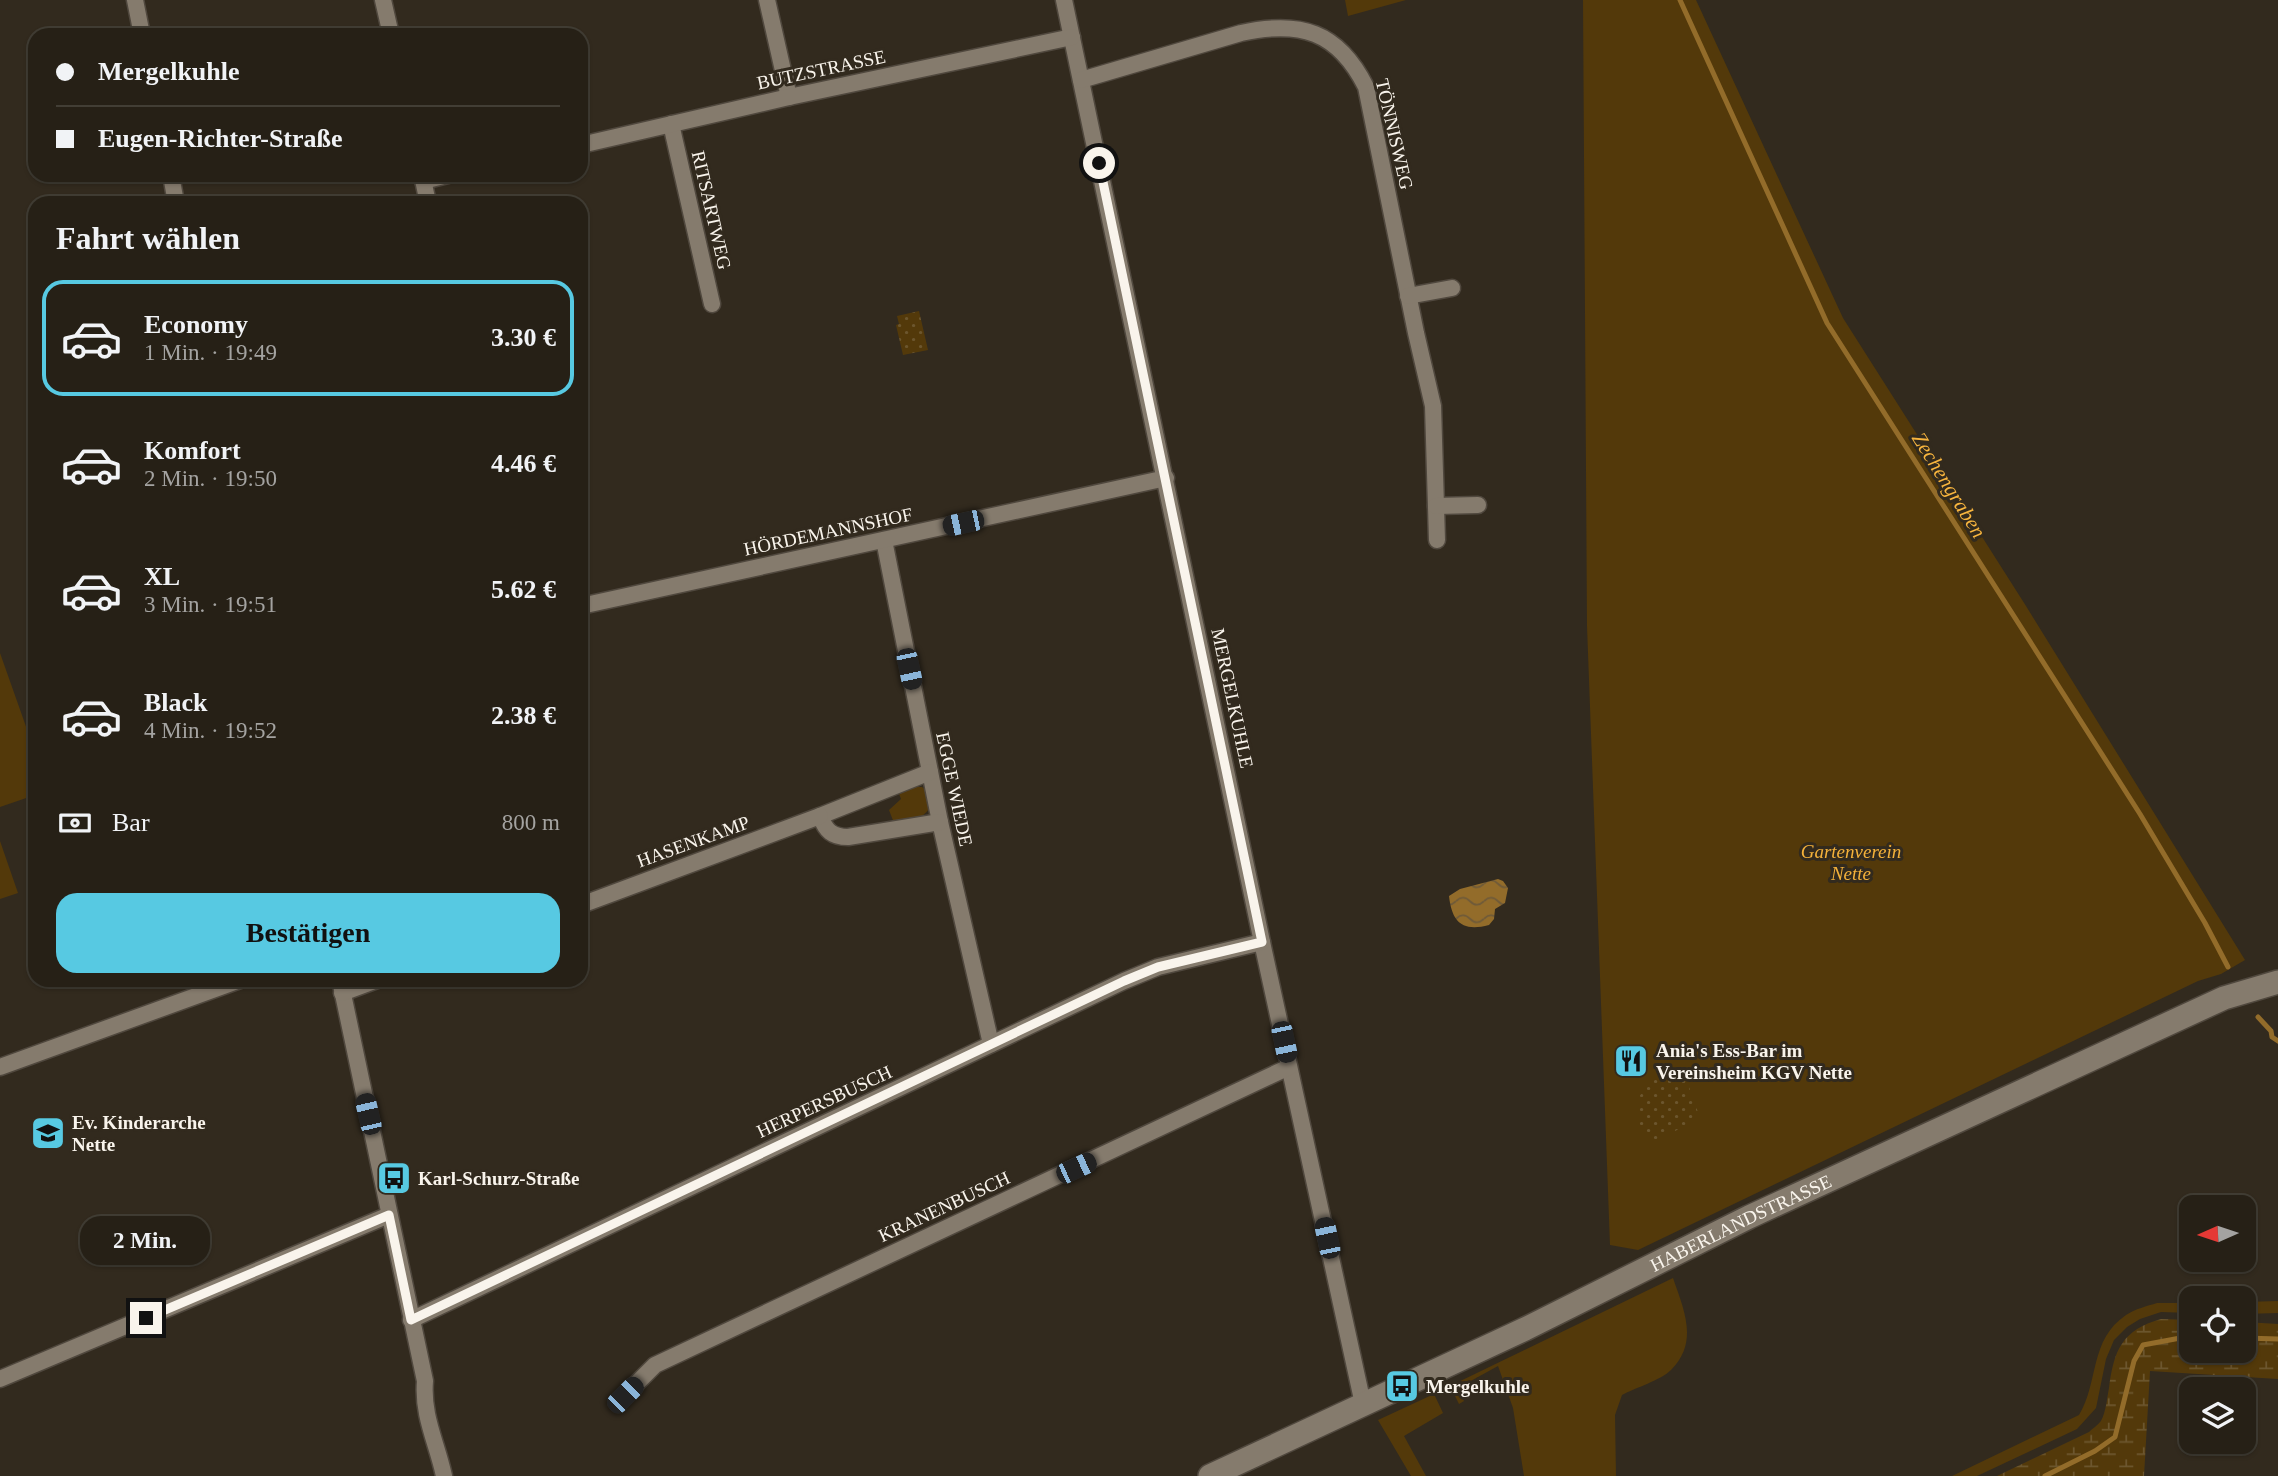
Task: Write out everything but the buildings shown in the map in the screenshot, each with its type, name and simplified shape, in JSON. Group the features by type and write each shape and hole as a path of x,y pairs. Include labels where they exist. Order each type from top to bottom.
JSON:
{"street":[{"path":"135,0 141,28"},
{"path":"383,0 389,28"},
{"path":"767,0 789,97"},
{"name":"MERGELKUHLE","path":"1064,0 1262,942 1363,1404"},
{"name":"TÖNNISWEG","path":"1081,80 1265,27 1292,27 1323,36 1356,66 1366,87 1433,406 1437,540"},
{"name":"BUTZSTRASSE","path":"588,143 789,97 1072,37"},
{"name":"RITSARTWEG","path":"671,124 712,304"},
{"path":"1408,296 1452,288"},
{"name":"HÖRDEMANNSHOF","path":"588,604 1166,478"},
{"path":"1436,506 1478,505"},
{"name":"EGGE WIEDE","path":"884,540 940,822 991,1044"},
{"name":"HASENKAMP","path":"588,902 930,772"},
{"path":"820,816 825,828 836,837 940,822"},
{"name":"HERPERSBUSCH","path":"411,1320 1124,981 1158,967 1262,942"},
{"path":"2253,989 2278,965"},
{"name":"HABERLANDSTRASSE","path":"1210,1476 1525,1329 1761,1211 2224,998 2278,982"},
{"path":"0,1067 221,987"},
{"path":"341,987 425,1381 423,1399 431,1437 438,1449 444,1476"},
{"path":"2253,989 2278,995"},
{"name":"KRANENBUSCH","path":"625,1395 655,1365 1289,1067"},
{"path":"0,1379 389,1215"}],"green space":[{"path":"1345,0 1406,0 1348,16"},
{"name":"Gartenverein Nette","path":"1583,0 1696,0 1843,318 2026,606 2245,960 2221,974 2198,981 1638,1250 1610,1245 1587,626"},
{"path":"919,311 928,350 903,355 896,325 899,324 897,316"},
{"path":"0,653 28,732 28,797 0,807"},
{"path":"922,787 927,791 930,807 919,818 894,823 889,810 901,799 898,791"},
{"path":"0,841 18,893 0,899"},
{"path":"1683,1070 1700,1118 1656,1141 1638,1126 1637,1101 1652,1074"},
{"path":"1673,1278 1685,1314 1685,1348 1680,1359 1667,1374 1622,1395 1615,1415 1616,1476 1524,1476 1513,1408 1498,1366 1458,1388 1464,1401 1459,1404 1450,1386"},
{"path":"2278,1301 2278,1313 2256,1314 2256,1302"},
{"path":"2157,1303 2179,1303 2179,1313 2161,1312 2140,1319 2114,1340 2106,1359 2096,1408 2077,1429 1977,1476 1952,1476 2079,1415 2106,1337 2114,1325 2137,1309"},
{"path":"2161,1319 2179,1320 2179,1363 2256,1363 2256,1323 2278,1324 2278,1379 2150,1371 2144,1476 1997,1476 2089,1432 2101,1421 2117,1352 2129,1336"},
{"path":"1434,1394 1443,1413 1404,1436 1426,1476 1411,1476 1378,1420"}],"water":[{"path":"1498,879 1508,888 1505,903 1495,909 1494,919 1489,925 1472,927 1460,923 1450,905 1449,896 1460,889"}],"waterway":[{"name":"Zechengraben","path":"1680,0 1827,323 2140,814 2228,967"},
{"path":"2258,1017 2278,1041"},
{"path":"2045,1476 2095,1451 2115,1437 2134,1361 2143,1345 2179,1338"},
{"path":"2256,1338 2278,1339"}],"place":[{"name":"Ania's Ess-Bar im Vereinsheim KGV Nette","path":"1631,1061"},
{"name":"Ev. Kinderarche Nette","path":"48,1133"},
{"name":"Karl-Schurz-Straße","path":"394,1178"},
{"name":"Mergelkuhle","path":"1402,1386"}],"route":[{"path":"146,1318 389,1215 411,1320 1124,981 1158,967 1262,942 1099,163"}]}
